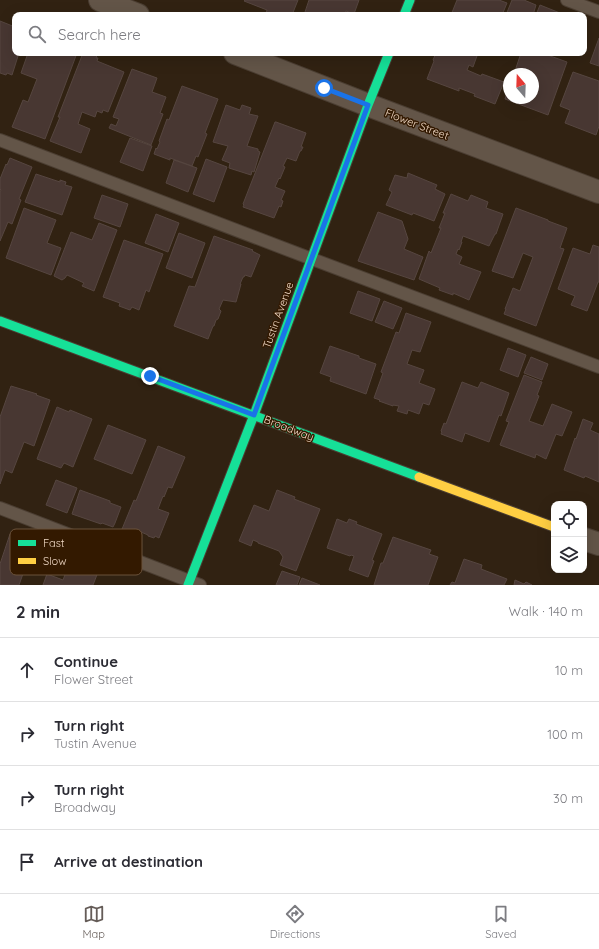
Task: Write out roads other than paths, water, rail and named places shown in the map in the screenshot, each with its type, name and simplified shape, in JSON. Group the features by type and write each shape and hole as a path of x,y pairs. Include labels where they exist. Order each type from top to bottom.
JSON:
{"street":[{"path":"100,0 130,12"},
{"path":"405,12 410,0"},
{"name":"Flower Street","path":"243,56 599,192"},
{"name":"Tustin Avenue","path":"193,584 368,105 388,56"},
{"name":"Broadway","path":"0,321 551,526"},
{"path":"587,540 599,544"}],"lane":[{"path":"567,0 599,12"},
{"path":"0,140 599,367"},
{"path":"0,508 53,529"},
{"path":"142,564 193,584"}]}
